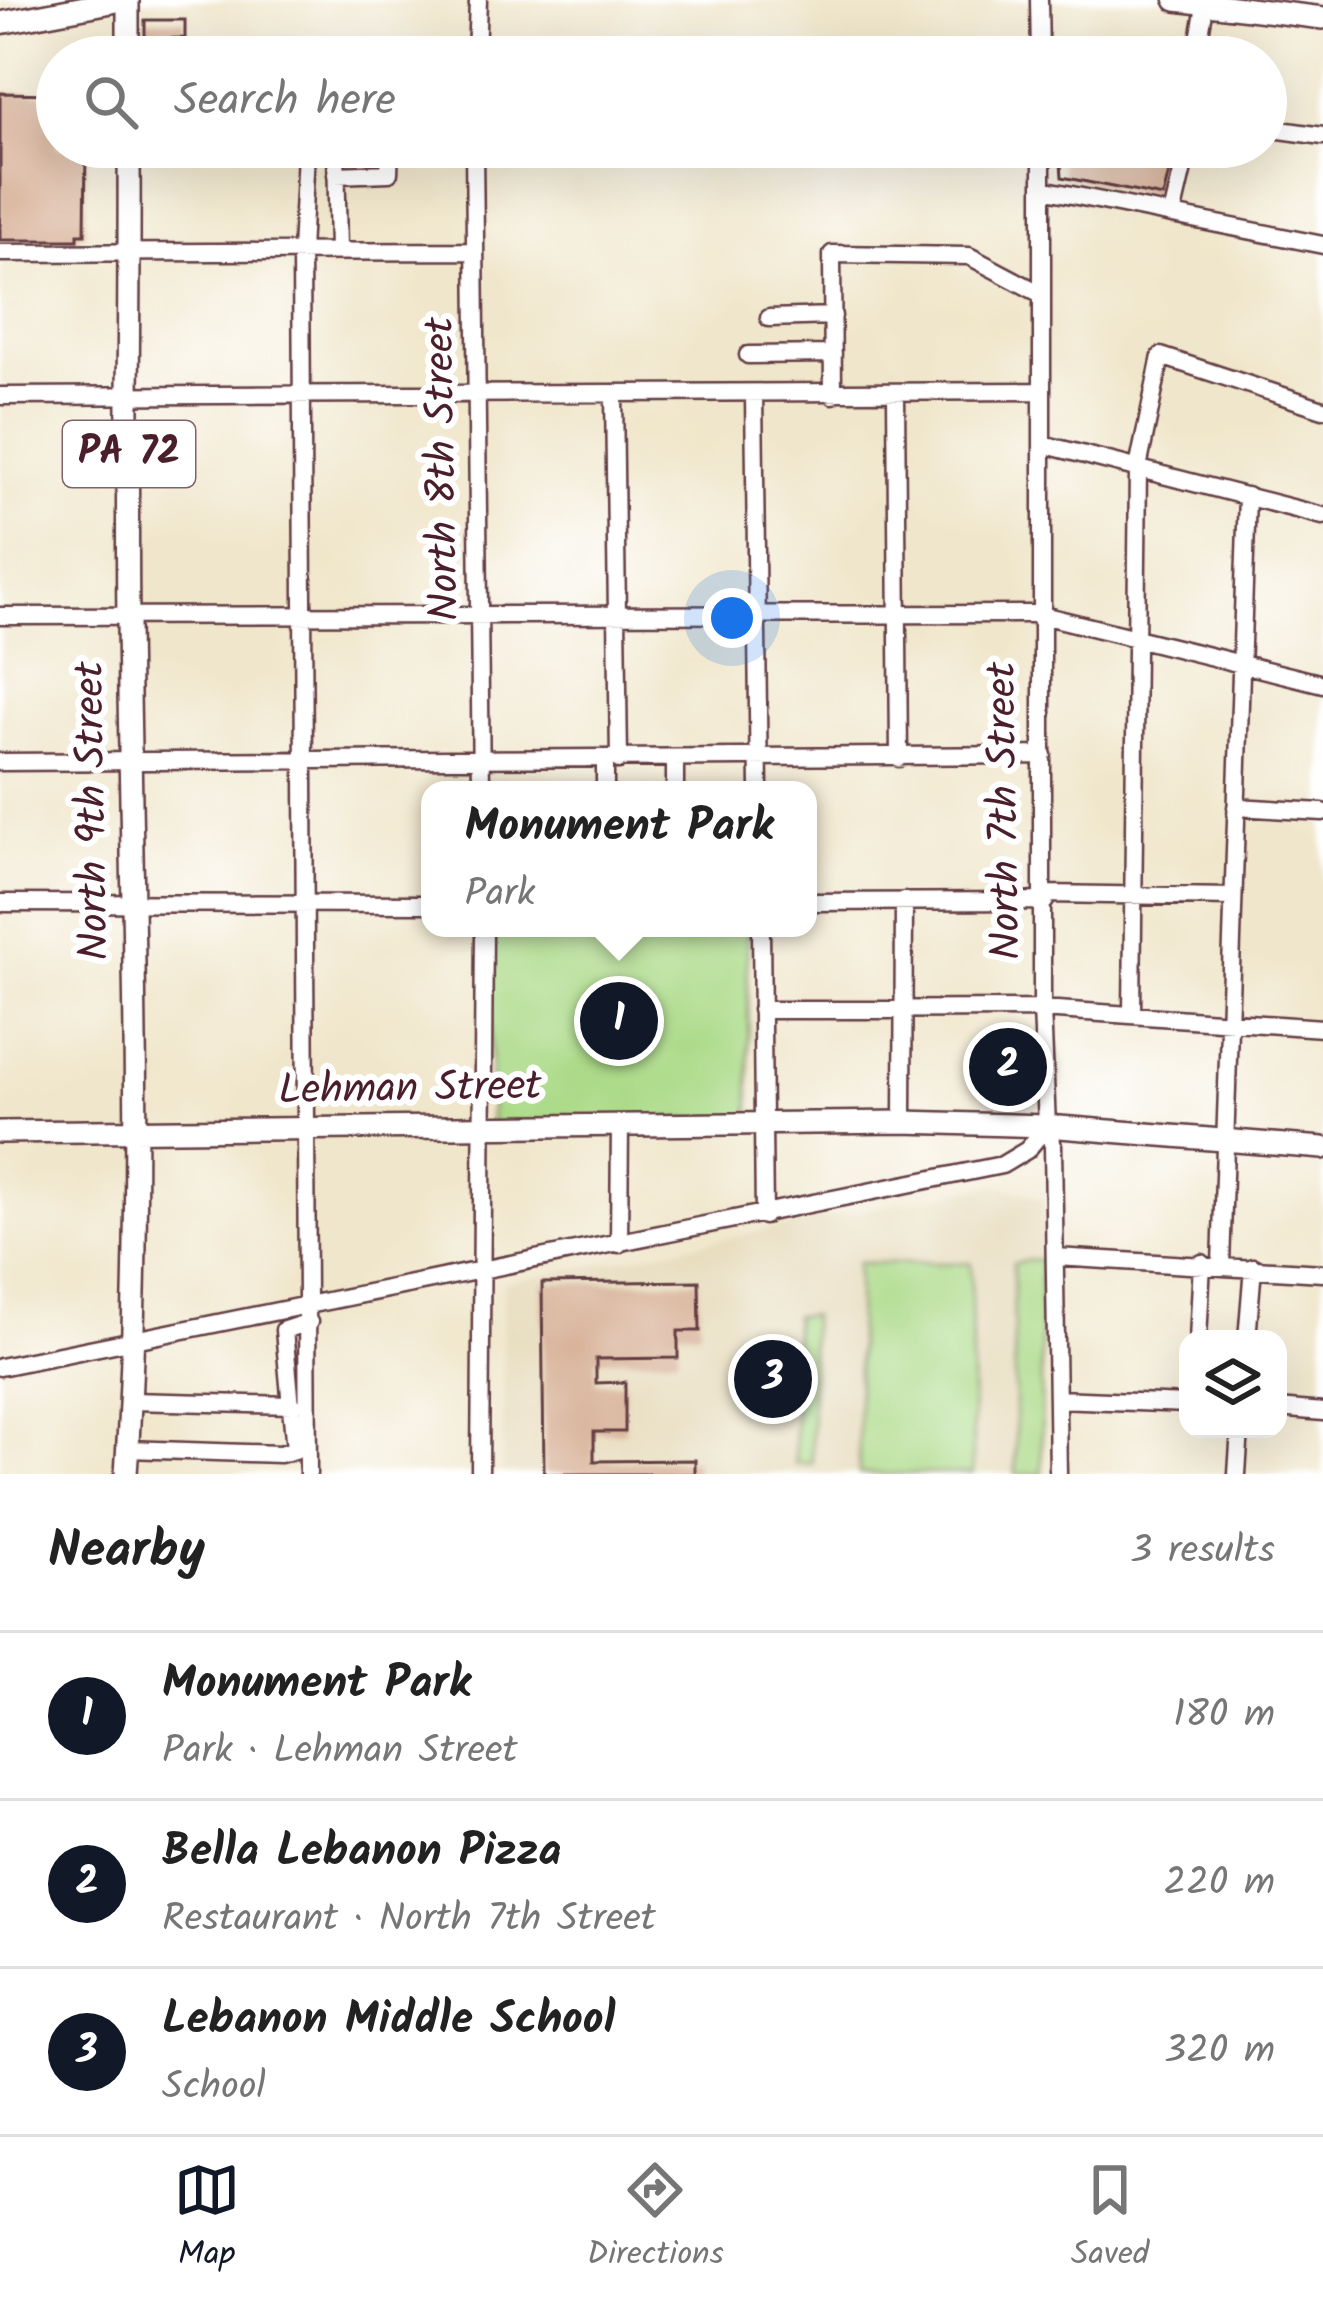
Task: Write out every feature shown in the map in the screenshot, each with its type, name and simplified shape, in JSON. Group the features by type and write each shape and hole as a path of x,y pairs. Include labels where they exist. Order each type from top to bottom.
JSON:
{"main road":[{"path":"0,23 125,0 127,36"},
{"path":"1176,0 1323,18"},
{"name":"North 9th Street","path":"126,1474 135,1340 136,1131 128,617 129,168"},
{"name":"Lehman Street","path":"0,1132 484,1130 763,1120 1047,1126 1323,1148"}],"street":[{"path":"477,36 478,0"},
{"path":"1039,0 1040,36"},
{"path":"1200,36 1206,2"},
{"path":"1287,131 1323,136"},
{"path":"305,168 302,394 308,1474"},
{"path":"336,168 338,252"},
{"path":"336,176 389,173 389,168"},
{"name":"North 8th Street","path":"474,168 481,781"},
{"name":"North 7th Street","path":"1042,168 1039,614 1046,898 1042,1009 1047,1126 1053,1147 1058,1474"},
{"path":"1172,215 1183,168"},
{"path":"1042,189 1323,245"},
{"path":"0,254 475,251"},
{"path":"833,395 832,254 969,256 1041,294"},
{"path":"769,318 832,316"},
{"path":"748,355 832,354"},
{"path":"1132,1013 1138,468 1161,356 1323,410"},
{"path":"0,396 1041,391"},
{"path":"754,394 759,781"},
{"path":"607,781 612,759 617,613 614,395"},
{"path":"896,395 898,758"},
{"path":"1042,444 1323,516"},
{"path":"1200,1330 1225,1143 1246,496"},
{"path":"0,616 1039,614 1323,684"},
{"path":"0,762 1042,755"},
{"path":"675,758 675,781"},
{"path":"1236,807 1323,812"},
{"path":"817,902 1233,897"},
{"path":"903,1122 904,902"},
{"path":"0,903 421,904"},
{"path":"481,1474 484,937"},
{"path":"760,937 764,1216"},
{"path":"761,1010 1042,1009 1323,1028"},
{"path":"619,1244 620,1124"},
{"path":"0,1367 309,1313 482,1267 764,1216 1004,1164 1027,1150 1047,1126"},
{"path":"1056,1257 1323,1274"},
{"path":"1248,1330 1253,1267"},
{"path":"127,1448 289,1453 295,1442 284,1330 309,1313"},
{"path":"1058,1399 1179,1404"},
{"path":"130,1401 293,1405"},
{"path":"1287,1409 1323,1412"},
{"path":"1237,1474 1239,1438"}],"shaded area":[{"path":"997,1184 1044,1200 1042,1474 503,1474 503,1283"}],"green space":[{"path":"490,937 747,937 750,1118 491,1123"},
{"path":"1040,1259 1042,1474 1016,1474 1013,1263"},
{"path":"857,1263 971,1263 973,1474 859,1474"},
{"path":"811,1315 812,1463 795,1463 794,1316"}],"building":[{"path":"145,20 185,20 185,36 145,36"},
{"path":"0,93 36,94 36,168 86,168 85,234 78,234 78,240 0,240"},
{"path":"1061,168 1170,168 1163,197 1062,177"},
{"path":"699,1281 700,1331 678,1331 678,1358 596,1359 596,1383 625,1382 625,1432 594,1432 594,1461 695,1460 695,1474 544,1474 542,1283"}],"place":[{"name":"Monument Park","path":"619,1021"},
{"name":"Bella Lebanon Pizza","path":"1008,1067"},
{"name":"Lebanon Middle School","path":"773,1379"}]}
